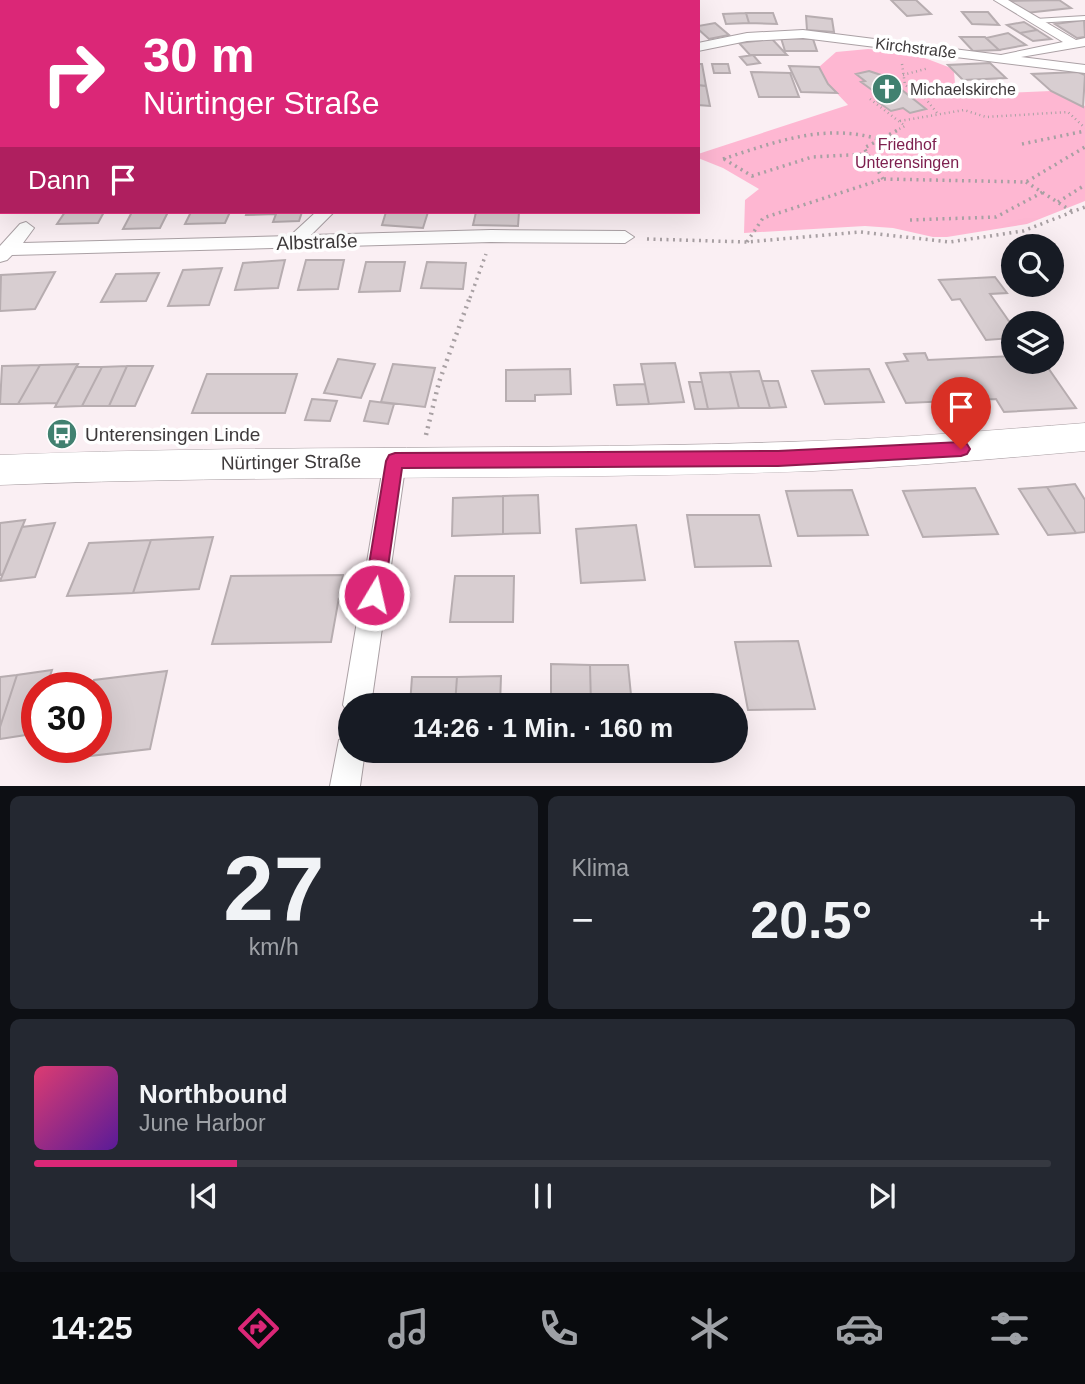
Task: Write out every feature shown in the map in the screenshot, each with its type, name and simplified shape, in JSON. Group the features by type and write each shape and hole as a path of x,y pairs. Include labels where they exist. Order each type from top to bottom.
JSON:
{"street":[{"path":"1000,0 1079,43"},
{"name":"Kirchstraße","path":"700,47 747,37 803,33 1002,58 1033,65 1085,69"},
{"path":"1002,58 1029,50 1079,43"},
{"path":"292,243 324,214"},
{"path":"4,253 26,228"},
{"name":"Albstraße","path":"4,253 491,236 625,237"},
{"name":"Nürtinger Straße","path":"0,470 409,460 790,458 957,449 1085,437"},
{"path":"360,693 409,460"},
{"path":"345,786 348,763"}],"lane":[{"path":"1035,21 1085,18"}],"path":[{"path":"899,46 905,85 920,94 938,114"},
{"path":"920,94 948,86"},
{"path":"870,99 905,126 864,148 883,179"},
{"path":"900,121 964,110 986,117 1068,112 1085,129"},
{"path":"1022,144 1085,129"},
{"path":"868,154 812,157 752,176 723,159 791,136 852,134 881,141"},
{"path":"1026,182 1085,147"},
{"path":"747,242 763,218 883,179 1026,182 1073,212"},
{"path":"1058,202 1085,185"},
{"path":"910,220 996,217 1043,192"},
{"path":"625,237 677,242 747,242 850,232 950,242 1023,231 1085,207"},
{"path":"409,460 426,429 439,382 491,236"}],"green space":[{"name":"Friedhof Unterensingen","path":"868,49 909,52 951,68 954,72 956,95 1051,91 1085,106 1085,201 1027,224 947,237 865,226 744,233 745,200 759,189 723,168 700,159 700,153 848,105 828,84 819,67 836,52"}],"building":[{"path":"891,0 916,0 931,14 907,16"},
{"path":"1059,0 1071,8 1026,13 1009,1"},
{"path":"962,12 988,12 999,25 972,24"},
{"path":"746,13 773,13 777,24 749,23"},
{"path":"746,13 749,23 726,24 723,14"},
{"path":"806,16 832,19 834,32 807,30"},
{"path":"1084,20 1085,37 1077,38 1055,24"},
{"path":"1024,22 1037,30 1020,33 1007,25"},
{"path":"715,23 729,35 709,39 700,31 700,26"},
{"path":"1037,30 1051,39 1033,41 1020,33"},
{"path":"1008,33 1026,45 999,50 986,38"},
{"path":"960,37 985,37 999,50 973,51"},
{"path":"781,38 813,39 817,51 785,51"},
{"path":"772,39 787,55 750,55 739,43"},
{"path":"753,55 760,63 747,65 740,57"},
{"path":"990,63 1006,78 963,80 948,65"},
{"path":"700,64 702,64 706,86 700,85"},
{"path":"712,64 728,64 730,73 714,73"},
{"path":"789,66 819,67 828,84 837,93 801,92"},
{"name":"Michaelskirche","path":"869,71 884,76 926,109 910,113 903,108 891,111 878,102 886,100 861,82 865,81 856,74"},
{"path":"751,72 790,73 799,97 759,97"},
{"path":"1078,72 1085,75 1083,107 1051,91 1032,74"},
{"path":"700,85 706,86 710,106 700,105"},
{"path":"64,214 103,214 98,223 57,224"},
{"path":"131,214 167,214 160,228 123,229"},
{"path":"190,214 229,214 225,223 185,224"},
{"path":"276,214 301,214 299,221 273,222"},
{"path":"385,214 427,214 423,228 382,225"},
{"path":"476,214 519,214 518,226 473,225"},
{"path":"285,260 278,288 235,290 243,263"},
{"path":"306,260 344,260 338,289 298,290"},
{"path":"366,262 405,262 400,291 359,292"},
{"path":"427,262 466,263 463,289 421,288"},
{"path":"222,268 209,305 168,306 183,270"},
{"path":"55,272 35,309 0,311 1,275"},
{"path":"159,273 146,301 101,302 116,274"},
{"path":"995,277 1001,285 1001,293 990,294 1002,311 1001,339 986,340 960,299 952,300 939,280"},
{"path":"925,353 928,360 1001,357 1001,374 1052,374 1076,408 1004,412 996,399 906,403 886,363 908,361 904,354"},
{"path":"338,359 375,364 361,398 324,393"},
{"path":"675,363 684,402 649,404 641,364"},
{"path":"78,364 57,403 18,404 40,365"},
{"path":"393,364 435,368 425,407 381,402"},
{"path":"40,365 18,404 0,404 2,366"},
{"path":"127,366 153,366 135,406 109,406"},
{"path":"127,366 109,406 82,406 102,367"},
{"path":"76,367 102,367 82,406 55,407"},
{"path":"570,369 571,394 535,395 535,401 506,401 506,370"},
{"path":"869,369 884,402 825,404 812,371"},
{"path":"759,371 770,408 739,408 730,372"},
{"path":"730,372 739,408 708,409 700,373"},
{"path":"207,374 297,374 285,413 192,413"},
{"path":"762,381 778,381 786,407 770,408"},
{"path":"689,382 702,382 708,409 695,409"},
{"path":"645,384 649,404 617,405 614,385"},
{"path":"312,399 337,401 330,421 305,420"},
{"path":"370,401 394,404 388,424 364,421"},
{"path":"1075,484 1085,500 1085,532 1076,533 1047,487"},
{"path":"1047,487 1076,533 1048,535 1019,489"},
{"path":"975,488 998,534 923,537 903,491"},
{"path":"852,490 868,535 798,536 786,491"},
{"path":"538,495 540,533 503,534 503,496"},
{"path":"503,496 503,534 452,536 453,498"},
{"path":"687,515 759,515 771,566 695,567"},
{"path":"25,520 3,574 0,575 0,523"},
{"path":"55,523 35,577 0,581 22,527"},
{"path":"636,525 645,580 581,583 576,529"},
{"path":"213,537 199,589 133,593 151,540"},
{"path":"151,540 133,593 67,596 89,543"},
{"path":"343,575 331,642 212,644 231,576"},
{"path":"455,576 514,576 513,622 450,622"},
{"path":"798,641 815,709 748,710 748,693 745,693 735,642"},
{"path":"551,664 590,665 591,693 551,693"},
{"path":"590,665 628,665 631,693 591,693"},
{"path":"167,671 150,749 112,753 112,678"},
{"path":"21,674 21,736 0,739 0,727 17,675"},
{"path":"17,675 0,727 0,677"},
{"path":"501,676 500,693 456,693 457,677"},
{"path":"412,677 457,677 456,693 411,693"}],"place":[{"name":"Michaelskirche","path":"887,89"},
{"name":"Unterensingen Linde","path":"62,434"}],"route":[{"path":"374,595 395,461 778,458 961,449"}]}
